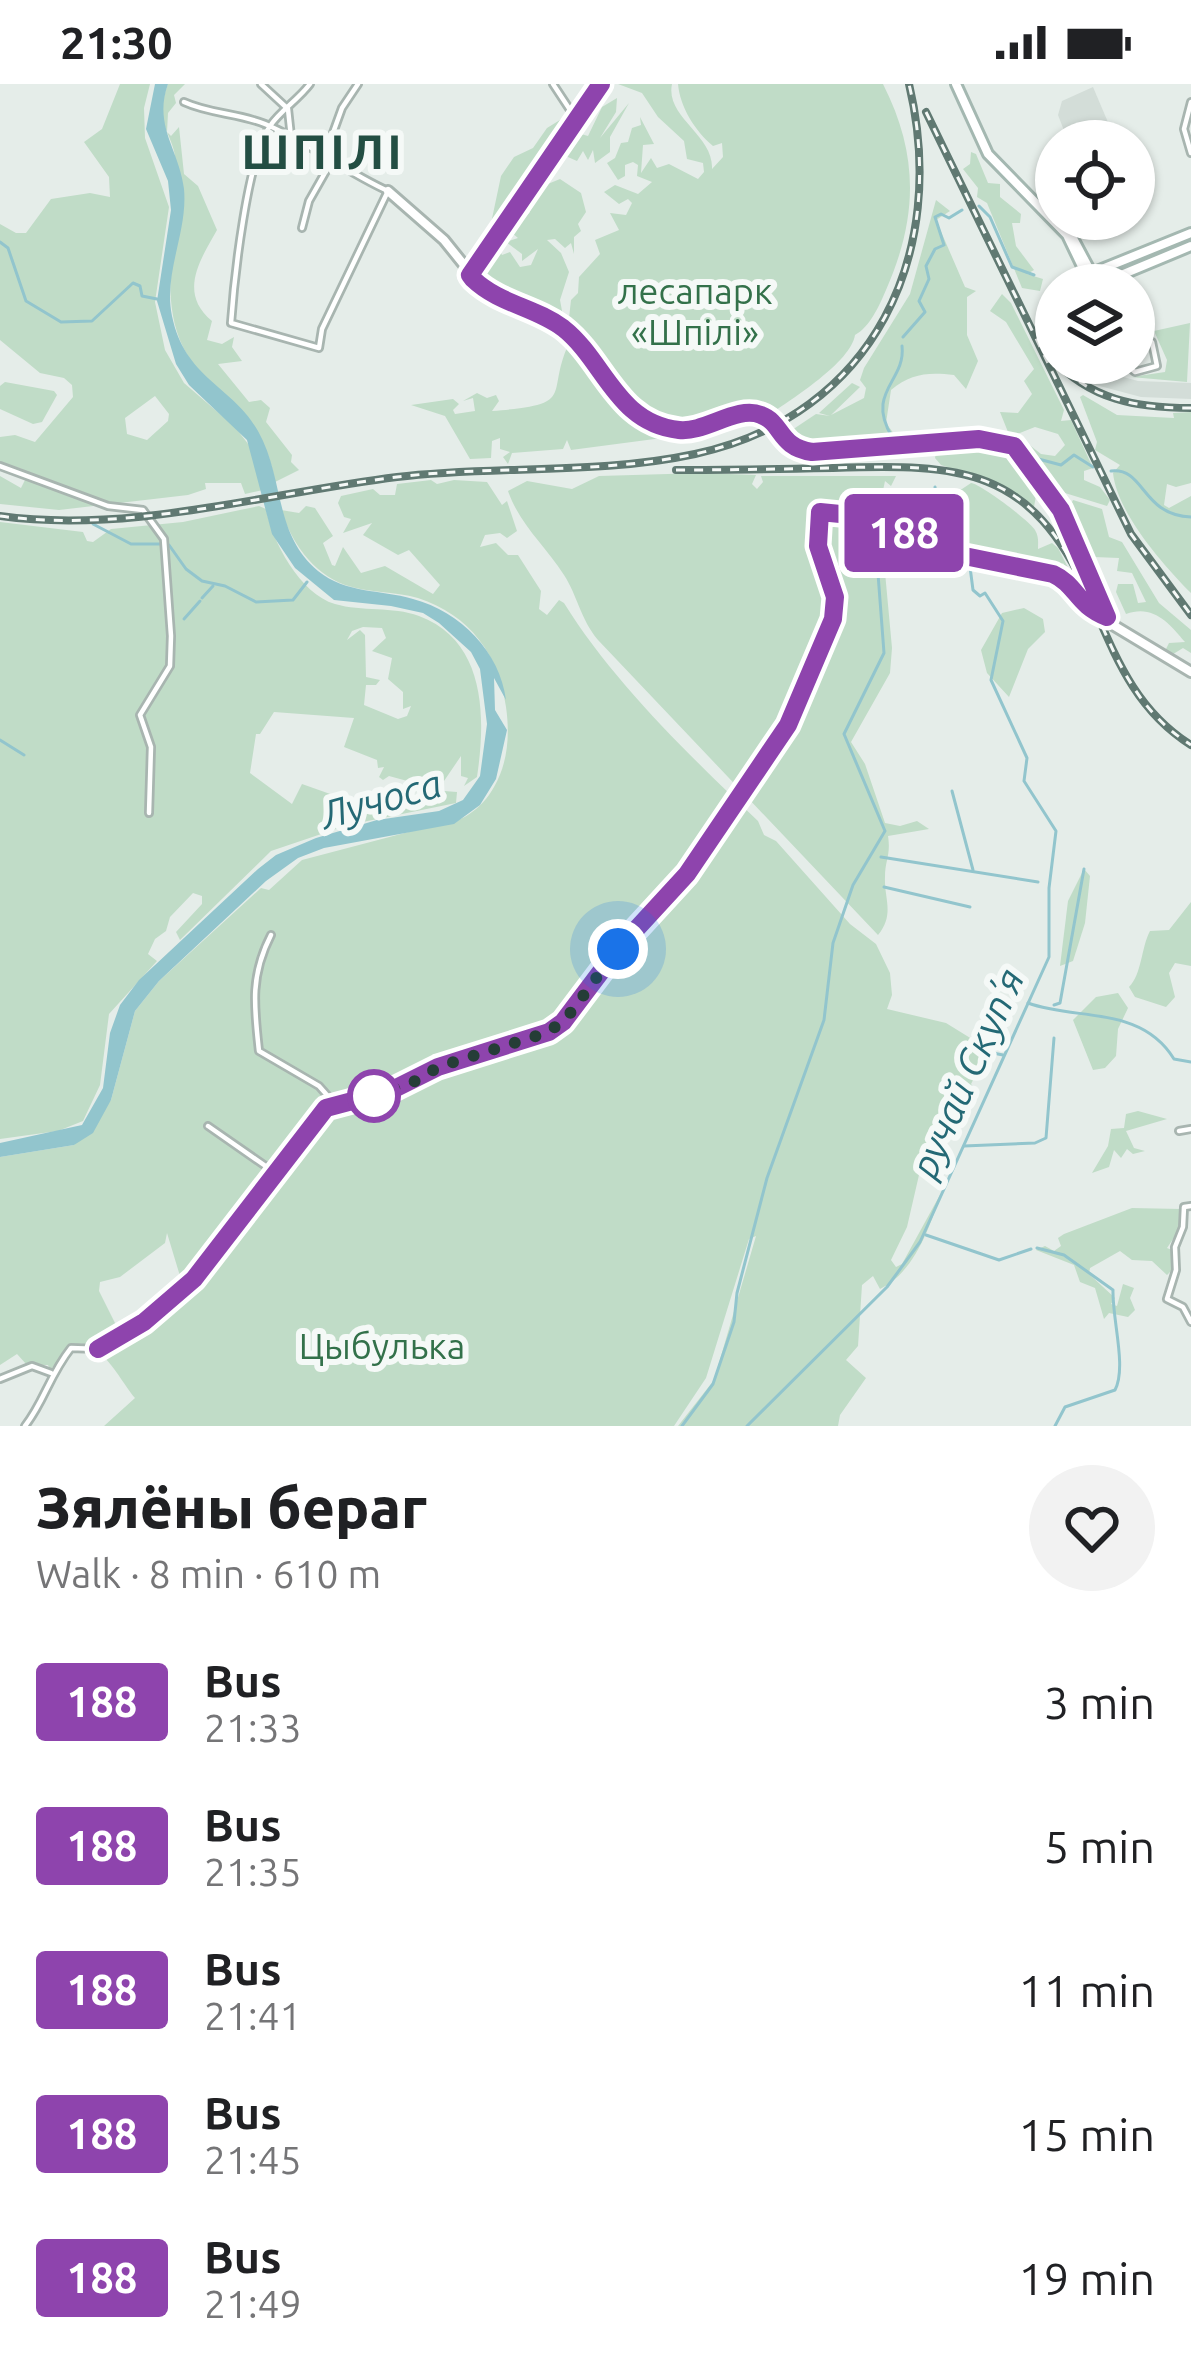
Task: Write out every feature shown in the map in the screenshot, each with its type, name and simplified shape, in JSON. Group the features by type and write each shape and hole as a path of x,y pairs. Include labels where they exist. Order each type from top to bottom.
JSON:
{"street":[{"path":"260,84 287,109 291,136"},
{"path":"310,84 270,126 241,230 231,323 319,348 322,329 388,191"},
{"path":"325,155 342,108 358,84"},
{"path":"553,84 576,119"},
{"path":"470,275 601,84"},
{"path":"958,84 981,138 1035,199"},
{"path":"1191,101 1184,129 1191,153"},
{"path":"184,102 270,126 325,155 330,164 388,191 444,240 485,291 566,331 623,405 671,428 695,428 754,414 767,419 790,447 812,452 979,439 1014,446 1061,510 1107,617"},
{"path":"302,228 309,201 330,164"},
{"path":"1126,264 1191,232"},
{"path":"1139,264 1191,246"},
{"path":"0,466 108,506 143,510 160,529 170,666 140,715 151,747 149,813"},
{"path":"25,1426 37,1411 51,1373 75,1346 98,1349 144,1322 194,1279 278,1175 317,1117 334,1103 390,1091 438,1067 557,1027 618,949 687,874 774,751 822,651 835,597 818,546 820,512 881,518 930,549 1053,574 1068,583 1083,607 1107,617 1191,672"},
{"path":"271,934 252,987 259,1051 320,1086 334,1103"},
{"path":"208,1126 278,1175"},
{"path":"1179,1131 1191,1129"},
{"path":"1188,1207 1175,1246 1176,1270 1167,1299 1181,1305 1191,1322"},
{"path":"0,1379 32,1366 51,1373"}],"shaded area":[{"path":"1093,87 1107,120 1060,120 1062,101"},
{"path":"1191,383 1191,399 1141,397 1092,384"}],"green space":[{"path":"120,84 150,84 144,108 145,138 169,207 155,302 165,350 184,383 235,427 252,449 263,490 245,494 241,483 205,483 206,489 188,495 59,510 0,504 0,476 21,488 25,480 15,473 22,469 0,462 0,437 15,435 35,442 73,397 72,385 64,378 40,373 0,340 0,224 26,233 51,199 90,193 110,197 109,177 84,142 102,129","holes":["155,396 169,414 168,421 147,440 127,434 125,418"]},
{"path":"168,84 185,84 174,95 167,132 162,110"},
{"name":"лесапарк «Шпілі»","path":"618,84 672,84 676,106 706,146 712,169 723,157 722,143 713,146 695,126 678,84 883,84 903,136 910,186 897,263 873,316 843,357 769,415 758,412 705,423 684,422 671,430 685,435 571,450 567,440 563,449 512,453 508,464 503,457 510,452 500,449 500,438 492,441 491,458 470,459 445,416 411,405 453,399 459,404 455,414 475,411 473,398 463,401 477,393 487,398 496,395 499,401 492,411 539,405 555,393 573,335 568,327 579,277 600,254 595,240 619,230 610,213 626,215 632,203 628,199 619,204 604,192 615,185 638,194 652,182 637,176 638,165 633,162 625,165 625,176 618,180 607,163 615,158 621,143 628,142 632,128 641,125 640,117 654,144 643,145 641,173 651,158 657,168 669,164 698,179 704,172 703,163 687,159 684,141 658,117 642,93"},
{"path":"602,92 605,96 581,134 588,136 602,107 617,98 616,112 600,138 629,103 610,137 610,152 595,163 593,150 588,160 583,151 577,161 561,154"},
{"path":"568,115 571,120 541,157 541,166 486,247 501,176 514,157 533,148 547,128"},
{"path":"179,127 184,174 198,186 217,230 195,276 196,299 212,321 207,340 222,344 234,337 232,347 242,361 218,364 249,402 261,400 270,408 266,422 299,470 275,482 259,437 195,367 175,325 170,280 177,187 167,132 171,136"},
{"path":"971,152 988,183 1000,184 1000,197 1021,214 1020,223 1012,223 1016,246 1034,270 1027,274 1035,276 1035,290 1022,288 987,203 977,197 978,188 963,169 970,164"},
{"path":"545,171 538,188 560,179 581,193 586,212 578,224 581,231 574,237 574,254 571,243 565,248 555,239 547,240 561,253 569,272 560,300 565,327 495,293 478,276 492,266 498,247 502,255 510,252 520,267 531,265 538,249 522,261 522,254 506,242 518,238 512,233 530,212 525,204 535,203 532,194 525,199"},
{"path":"936,200 950,211 936,220 965,287 976,291 967,297 967,335 978,361 966,389 954,375 936,374 913,377 891,390 886,423 894,434 930,433 934,438 815,448 793,444 786,434 816,414 830,416 819,413 852,383 860,387 831,415 864,398 866,388 860,380 864,368 910,294"},
{"path":"1002,294 1011,303 1035,351 1035,384 1051,384 1064,410 1061,421 1071,420 1093,468 1084,471 1084,480 1100,487 1110,500 1107,506 1052,489 1025,450 1011,440 1018,436 1041,454 1055,456 1065,445 1058,434 1035,427 1010,437 1000,412 1018,413 1032,394 1024,381 1034,369 1006,322 990,311"},
{"path":"1190,323 1187,382 1155,379 1155,373 1165,372 1167,360 1155,331"},
{"path":"5,382 54,391 57,395 42,422 33,424 0,409 0,386"},
{"path":"1083,395 1117,415 1174,418 1173,413 1191,412 1191,483 1167,484 1164,505 1169,508 1191,496 1191,593 1155,553 1123,504 1113,473 1120,465 1095,450 1097,442"},
{"path":"985,441 1017,449 1038,484 1034,507 997,484 941,465 935,458 937,448"},
{"path":"756,475 752,484 757,489 763,482 761,476 896,476 891,486 885,481 878,514 869,517 881,529 890,673 851,742 865,764 885,823 900,826 917,821 929,829 888,836 887,913 878,935 598,640 564,575 508,491 527,481 572,489 599,476"},
{"name":"Цыбулька","path":"487,482 502,505 507,501 517,531 507,538 500,533 485,535 480,547 496,543 508,555 518,555 541,591 539,609 547,615 559,600 564,603 605,661 654,717 758,821 764,835 776,841 850,924 876,944 890,973 892,995 887,1009 946,1023 980,1044 983,1061 971,1084 975,1089 952,1131 919,1175 907,1227 891,1260 896,1267 902,1264 941,1193 920,1247 903,1271 880,1289 873,1276 862,1285 858,1346 846,1360 866,1378 840,1415 838,1426 678,1426 714,1380 756,1236 749,1239 706,1378 674,1426 104,1426 135,1398 99,1351 80,1344 71,1347 50,1370 48,1365 27,1365 17,1354 0,1365 0,1157 74,1145 111,1100 135,1011 159,981 261,888 269,890 302,860 461,819 483,802 499,778 507,748 506,707 497,670 479,639 436,605 354,588 322,573 304,555 281,510 299,513 306,506 315,508 333,536 323,543 332,565 343,547 361,573 385,566 433,594 440,585 409,550 398,555 363,535 372,523 343,533 351,519 344,517 338,503 341,496 373,489 380,495 395,495 397,484","holes":["167,1233 180,1276 191,1280 121,1335 99,1291 100,1282 120,1277 165,1243"]},
{"path":"971,483 1032,526 1038,549 1052,543 1058,548 1079,589 1063,563 1056,570 990,550 958,552 942,546 934,532 930,488 962,489"},
{"path":"890,491 923,493 933,539 927,538 925,544 889,515"},
{"path":"1073,500 1102,509 1109,537 1122,542 1159,603 1191,630 1191,653 1183,648 1170,656 1165,651 1169,643 1185,642 1160,617 1144,611 1126,614 1116,592 1118,584 1133,584 1138,603 1146,602 1132,573 1117,571 1119,558 1094,557 1112,608 1107,608 1066,514"},
{"path":"259,506 266,509 290,565 322,598 345,606 409,613 441,628 458,643 476,683 481,730 477,777 464,786 468,778 461,776 461,756 444,781 422,785 389,776 383,780 379,777 384,767 378,768 377,760 344,747 354,718 274,712 256,734 250,773 292,804 302,784 333,795 346,813 385,805 398,797 413,806 445,800 444,791 457,792 456,803 348,825 271,851 180,940 176,932 202,904 202,896 193,893 155,939 148,954 157,961 109,1014 100,1085 83,1121 58,1131 0,1139 0,522 83,532 93,542 111,529 183,522","holes":["363,627 382,628 386,638 372,651 392,658 388,679 403,692 403,709 411,706 407,716 398,719 364,705 366,685 380,680 366,677 365,635 360,630 347,640 352,631"]},
{"path":"1024,608 1043,619 1045,632 1028,649 1009,697 987,673 981,650 1002,613"},
{"path":"1084,869 1090,876 1085,923 1073,961 1060,966 1068,901"},
{"path":"1191,902 1191,966 1175,963 1169,973 1175,997 1166,1007 1135,997 1129,987 1150,931 1169,930"},
{"path":"1118,993 1128,1008 1118,1029 1116,1056 1105,1068 1093,1070 1073,1020 1096,997"},
{"path":"1138,1111 1167,1119 1126,1131 1134,1148 1145,1151 1133,1154 1127,1149 1121,1158 1114,1150 1109,1167 1092,1173 1108,1146 1111,1129 1124,1128 1126,1114"},
{"path":"1132,1208 1181,1209 1181,1227 1167,1248 1172,1250 1174,1268 1167,1275 1152,1261 1132,1260 1120,1251 1090,1268 1089,1274 1115,1298 1111,1304 1117,1306 1123,1284 1134,1288 1130,1298 1135,1310 1128,1317 1109,1313 1104,1319 1095,1288 1080,1282 1074,1265 1036,1250 1045,1246 1054,1251 1064,1234"}],"water":[{"path":"155,84 168,84 163,112 184,189 170,300 187,354 258,431 286,523 304,556 340,584 413,599 462,624 496,666 506,700 494,678 495,710 507,730 496,779 480,805 454,824 324,848 298,858 266,881 159,981 135,1011 111,1100 93,1133 74,1145 0,1157 0,1143 82,1125 103,1088 110,1033 120,1005 139,980 258,869 276,855 316,838 377,820 439,811 463,800 480,776 487,724 480,669 471,652 423,613 334,600 295,568 272,534 247,440 189,385 176,364 157,301 171,210 168,181 146,129"}],"waterway":[{"path":"979,206 990,217 1012,267 1034,275"},
{"path":"903,337 925,312 919,301 929,279 926,266 935,249 944,245 935,217 949,218 962,210"},
{"path":"0,242 8,248 26,301 61,322 92,321 133,283 140,286 142,296 157,299"},
{"path":"902,346 902,358 884,397 885,421 892,437 927,435 931,439"},
{"name":"ручай Скупʼя","path":"935,454 936,449 974,441 998,446"},
{"name":"ручай Скупʼя","path":"1031,457 1061,465 1074,455 1093,467"},
{"name":"ручай Скупʼя","path":"1111,471 1131,476 1162,508 1191,517"},
{"name":"ручай Скупʼя","path":"935,487 939,525 957,550"},
{"path":"682,1426 713,1384 734,1322 767,1178 824,1020 833,943 853,885 885,831 844,734 884,653 874,521"},
{"path":"93,524 131,544 162,544"},
{"path":"169,545 186,569 202,581 225,586 256,602 293,600 307,582"},
{"name":"ручай Скупʼя","path":"747,1426 887,1287 920,1242 1049,957 1049,888 1056,831 1024,781 1027,758 991,680 1003,621 985,593 980,596 973,590 970,567 963,568 959,561"},
{"path":"202,598 213,586"},
{"path":"184,619 200,601"},
{"path":"0,740 24,755"},
{"path":"952,791 973,870"},
{"path":"881,857 1038,882"},
{"path":"1054,1005 1060,1003 1084,869"},
{"path":"884,887 970,907"},
{"path":"1028,1003 1126,1022 1160,1042 1174,1059 1191,1062"},
{"path":"964,1146 1035,1143 1046,1138 1054,1038"},
{"path":"968,1048 1003,1055"},
{"path":"926,1235 999,1260 1031,1249"},
{"path":"1037,1248 1064,1255 1113,1290 1119,1356 1115,1390 1065,1407 1055,1426"}],"railway":[{"path":"0,516 49,520 149,516 397,477 658,461 758,434 810,404 852,364 885,318 906,265 918,208 919,147 909,84"},
{"path":"926,112 1131,534 1191,615"},
{"path":"1082,384 1116,399 1191,408"},
{"path":"676,470 919,468 955,472 1016,497 1043,521 1067,553 1141,698 1191,745"}],"bus line":[{"name":"188","path":"98,1349 144,1322 194,1279 326,1108 390,1091 438,1067 549,1032 563,1022 618,949 687,874 788,725 833,619 835,597 818,546 816,517 820,512 881,518 930,549 1053,574 1068,583 1083,607 1107,617 1061,510 1014,446 979,439 812,452 790,447 767,419 754,414 684,430 671,428 623,405 566,331 485,291 473,279 470,275 601,84"}],"district":[{"name":"ШПІЛІ","path":"323,152"}],"route":[{"path":"374,1096 438,1067 549,1032 568,1016 618,949"}],"water label":[{"name":"Лучоса","path":"381,799"}]}
